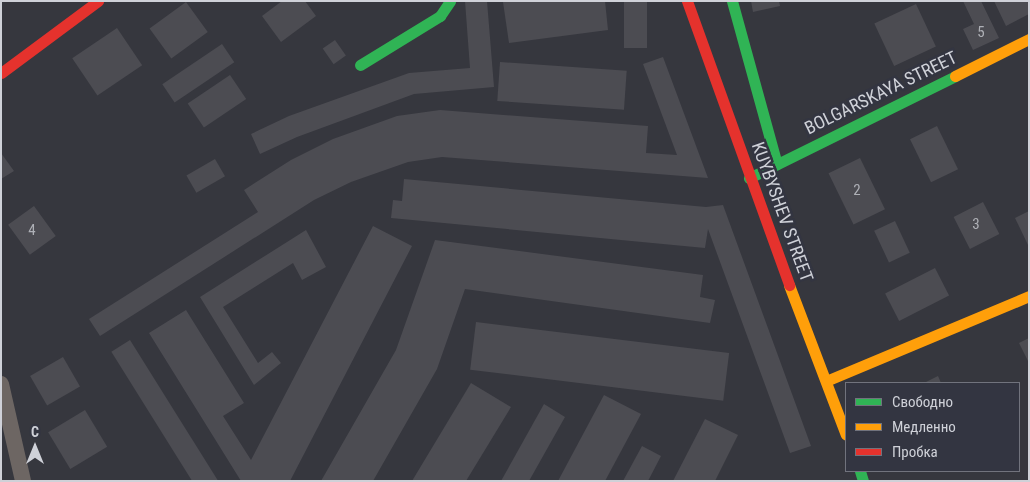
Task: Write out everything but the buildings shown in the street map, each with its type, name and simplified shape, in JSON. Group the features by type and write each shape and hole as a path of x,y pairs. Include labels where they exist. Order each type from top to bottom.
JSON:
{"street":[{"path":"1,73 98,1"},
{"path":"360,65 440,16 450,1"},
{"name":"KUYBYSHEV STREET","path":"687,1 749,178 845,432"},
{"path":"732,1 777,164"},
{"name":"BOLGARSKAYA STREET","path":"749,178 1029,39"},
{"path":"826,381 1029,296"},
{"path":"1,384 19,480"}],"traffic: fast":[{"path":"360,65 440,16 450,1"},
{"path":"732,1 777,164"},
{"path":"749,178 955,76"},
{"path":"860,472 863,481"}],"traffic: slow":[{"path":"955,76 1029,39"},
{"path":"789,285 845,432"},
{"path":"826,381 1029,296"}],"traffic: jam":[{"path":"1,73 98,1"},
{"path":"687,1 789,285"}]}
